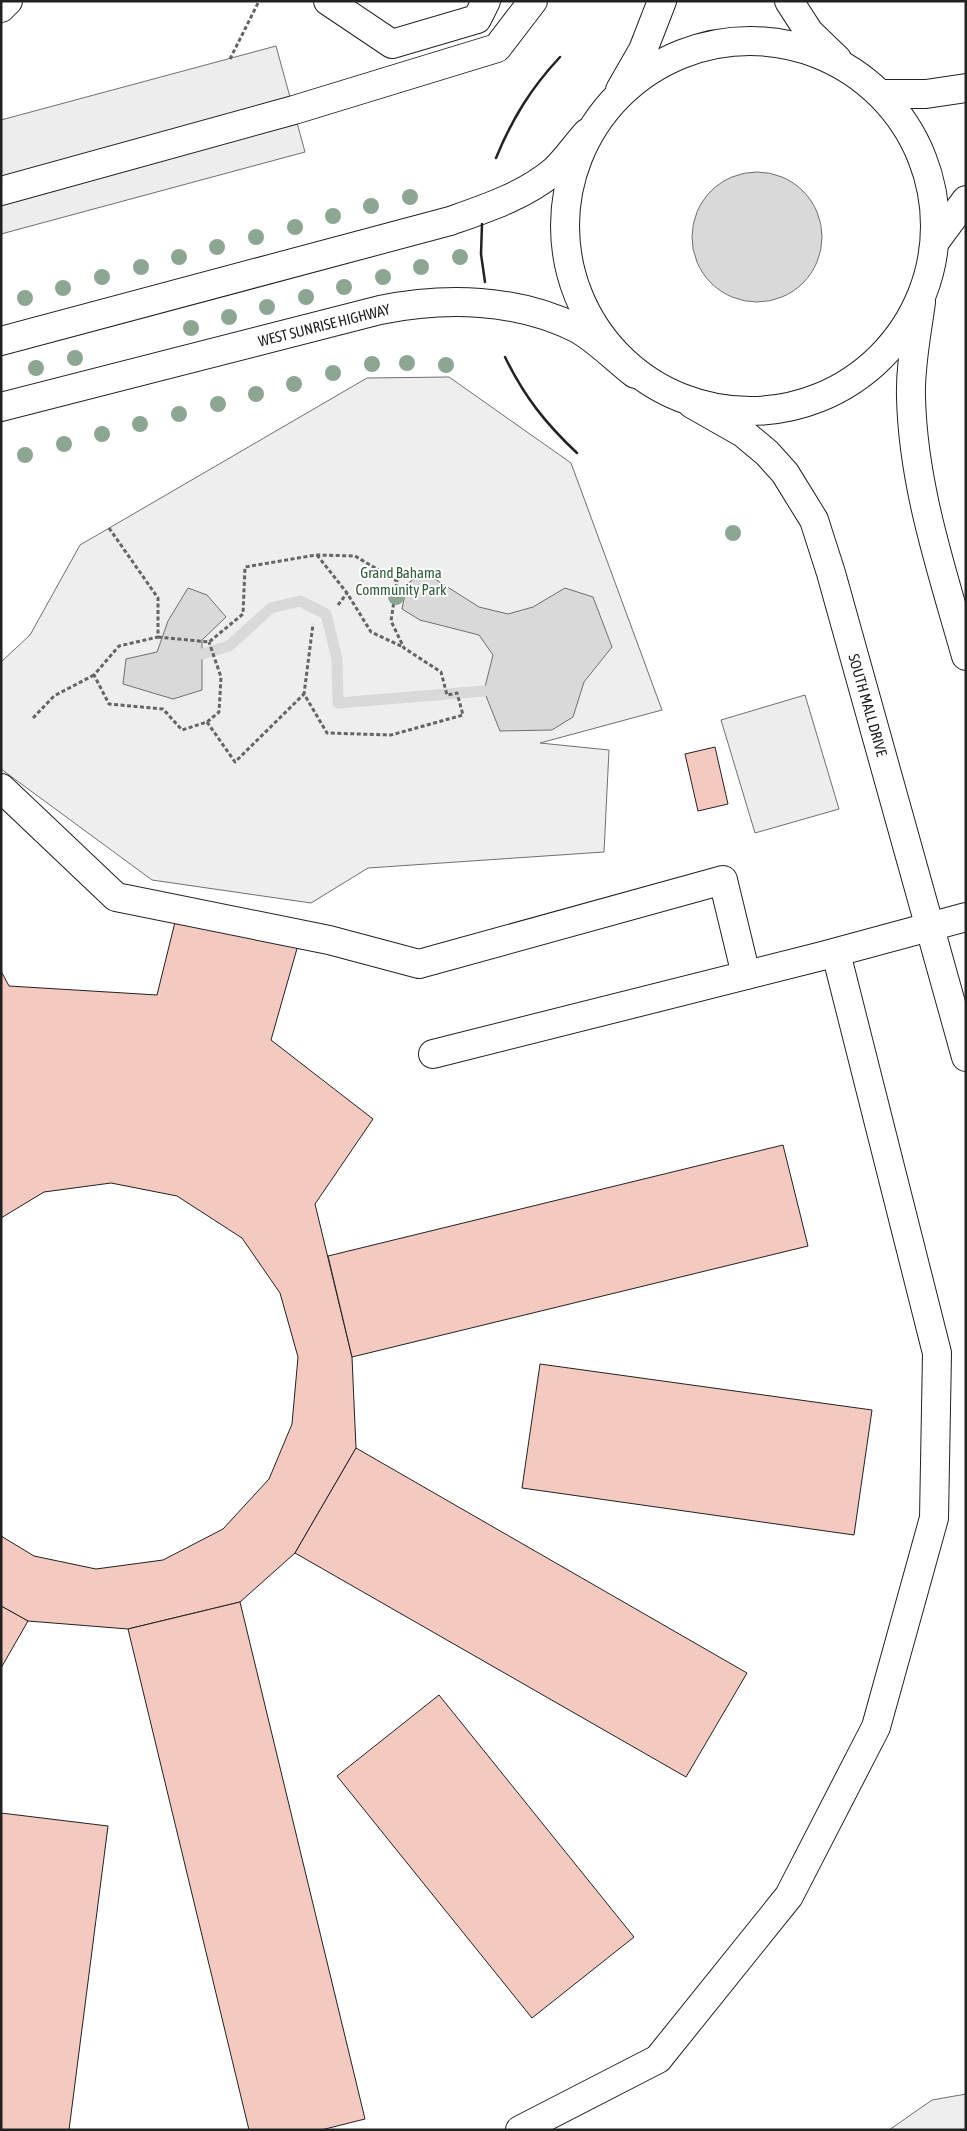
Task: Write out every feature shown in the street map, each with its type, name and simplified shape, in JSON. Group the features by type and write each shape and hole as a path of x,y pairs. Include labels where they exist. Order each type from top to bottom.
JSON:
{"street":[{"path":"1,8 8,1"},
{"path":"328,1 392,44 477,19 486,1"},
{"path":"1,191 294,110 497,48 533,1"},
{"path":"1,341 450,221 526,191 555,170 619,92 643,50 662,1"},
{"path":"788,1 809,32 839,61 883,94 926,161 937,239 921,302 911,396 919,479 926,515 966,656"},
{"path":"619,92 693,47 752,39 839,61"},
{"path":"883,94 926,94 966,88"},
{"path":"587,133 567,183 563,248 594,331 635,374"},
{"path":"937,239 966,200"},
{"path":"692,404 751,413 824,398 893,347 921,302"},
{"name":"WEST SUNRISE HIGHWAY","path":"1,407 370,312 415,303 488,304 526,310 579,330 635,374"},
{"name":"SOUTH MALL DRIVE","path":"635,374 743,434 767,453 785,474 814,520 831,573 966,1057"},
{"path":"1,788 116,897 329,940 419,964 723,880 746,976"},
{"path":"433,1054 836,953 966,917"},
{"path":"520,2130 658,2059 789,1896 876,1727 934,1518 937,1353 836,953"}],"path":[{"path":"230,58 259,1"},
{"path":"109,528 158,598 158,637"},
{"path":"313,624 304,694 327,734 391,736 463,716 457,693 447,695 441,672 404,648 371,632 347,594 316,555"},
{"path":"33,718 54,696 94,675 119,646 158,637 209,642 243,614 245,568 316,555 355,556 397,580 392,621 404,648"},
{"path":"338,605 347,594"},
{"path":"94,675 109,704 163,709 182,730 208,722 219,712 221,677 209,642"},
{"path":"208,722 235,762 304,694"}],"green space":[{"name":"Grand Bahama Community Park","path":"449,377 571,463 662,710 540,743 609,750 604,852 368,868 311,903 152,880 1,769 1,662 30,635 80,545 367,378"},
{"path":"966,2094 966,2130 889,2130 932,2100"}],"shaded area":[{"path":"276,46 305,152 1,234 1,120"},
{"path":"757,172 782,177 803,191 817,212 822,237 817,262 803,283 782,297 757,302 732,297 711,283 697,262 692,237 697,212 711,191 732,177"},
{"path":"424,572 479,607 508,614 533,607 565,588 593,597 612,647 584,682 573,717 552,730 500,731 484,691 493,655 479,635 420,620 402,609 407,584"},
{"path":"188,588 207,595 226,617 202,640 202,690 173,699 123,684 126,659 157,652 168,621"},
{"path":"805,695 839,809 755,833 721,720"}],"building":[{"path":"715,747 728,804 698,811 685,754"},
{"path":"177,914 300,938 271,1040 373,1119 315,1204 352,1357 356,1448 295,1553 240,1602 128,1629 28,1621 1,1606 1,1536 34,1556 96,1569 163,1560 223,1529 269,1479 292,1424 298,1357 280,1293 242,1238 177,1196 111,1183 44,1192 1,1218 1,971 9,986 157,995"},
{"path":"783,1145 808,1246 352,1357 328,1256"},
{"path":"540,1364 872,1410 854,1535 522,1488"},
{"path":"356,1448 747,1673 686,1777 295,1553"},
{"path":"240,1602 365,2119 321,2130 249,2130 128,1629"},
{"path":"1,1606 28,1621 1,1668"},
{"path":"439,1695 634,1937 532,2018 337,1776"},
{"path":"1,1813 108,1826 69,2130 1,2130"}],"waterway":[{"path":"202,654 229,646 271,608 300,601 326,614 337,659 338,703 484,691"}],"wall":[{"path":"496,158 523,105 540,80 560,57"},
{"path":"482,224 481,254 485,282"},
{"path":"505,357 536,408 577,453"}]}
